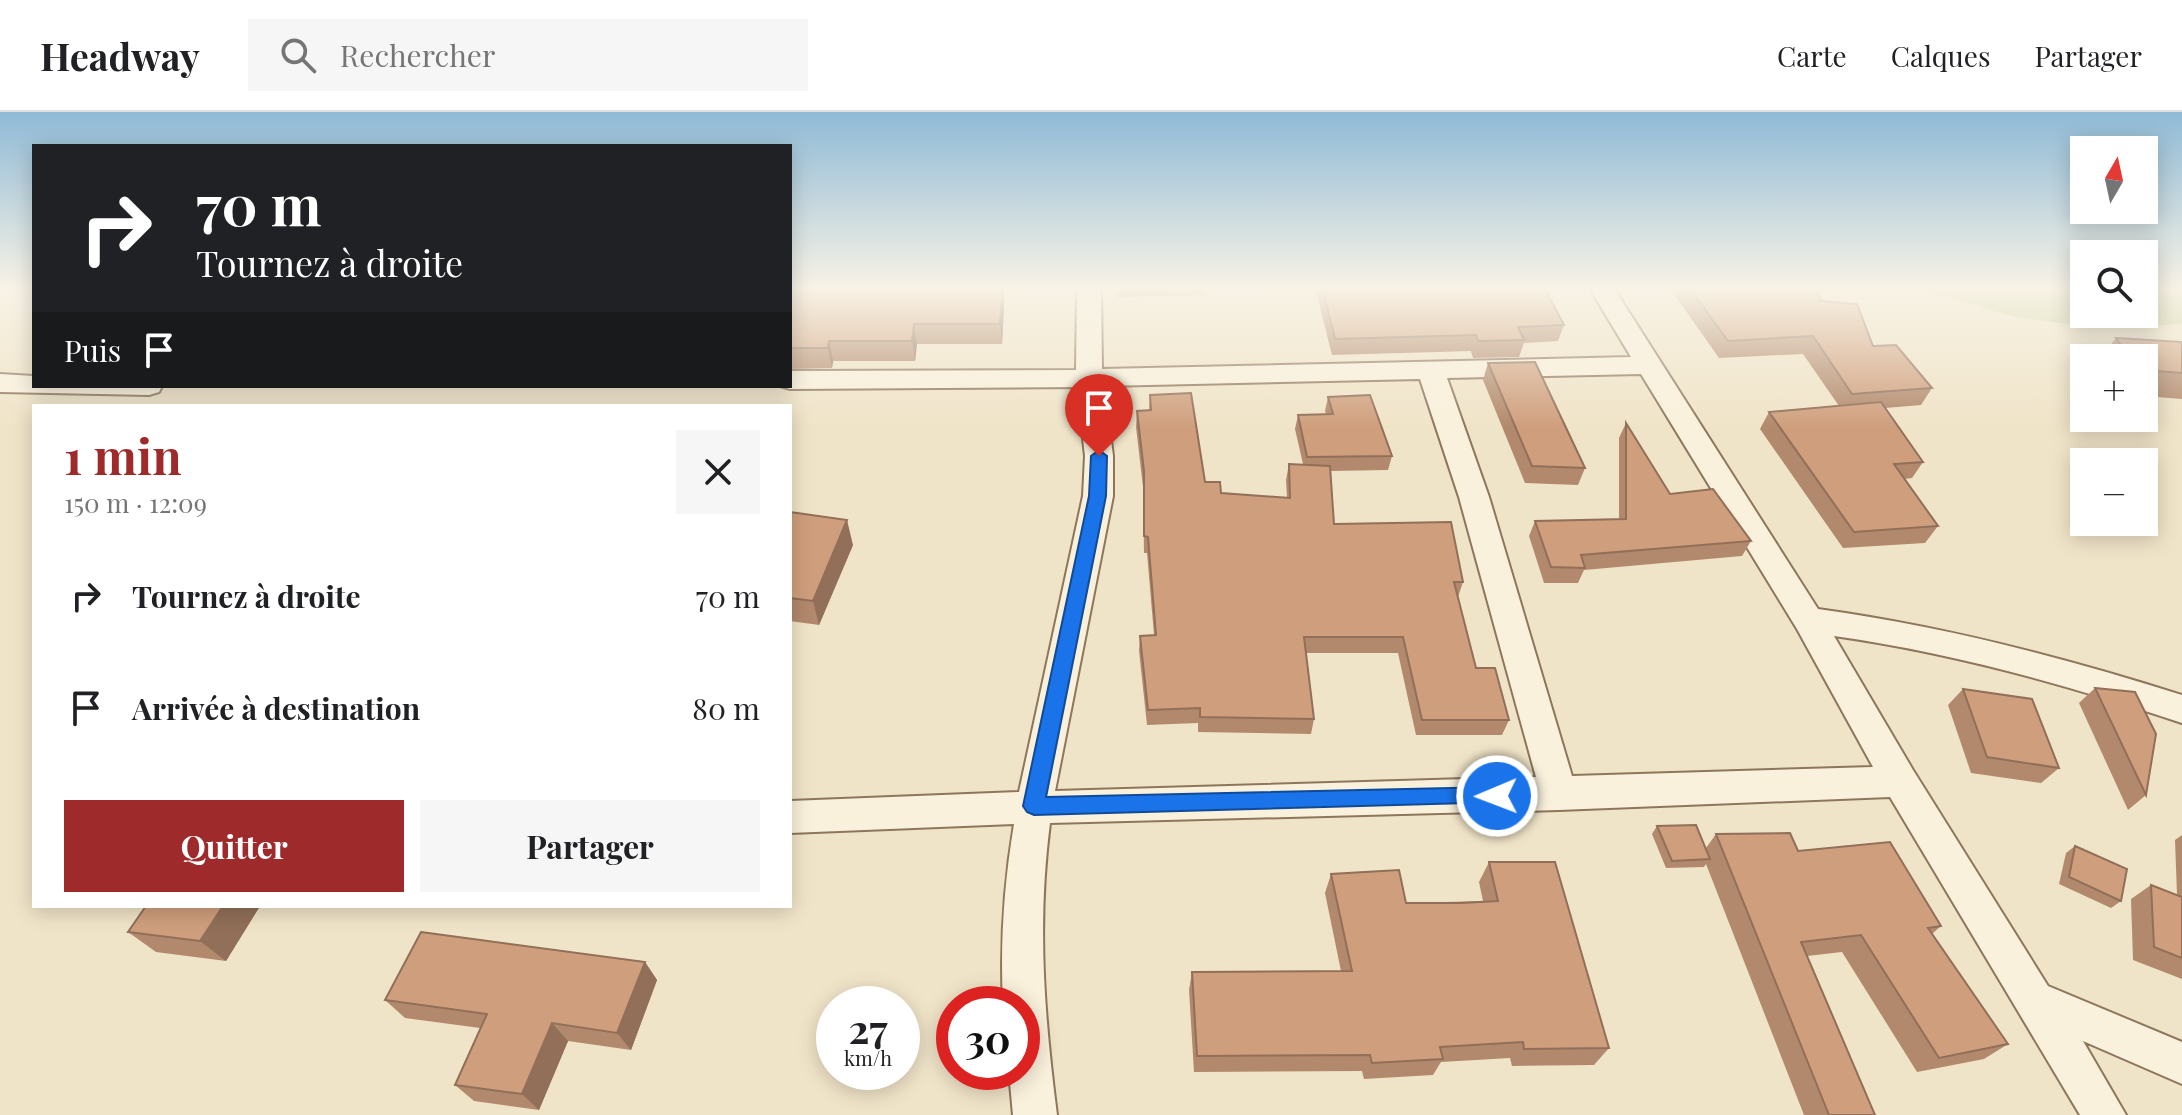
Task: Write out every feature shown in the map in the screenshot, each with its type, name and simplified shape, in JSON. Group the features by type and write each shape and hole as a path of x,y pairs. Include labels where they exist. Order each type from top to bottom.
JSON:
{"street":[{"path":"1035,1115 1023,999 1023,905 1034,806 1098,496 1098,442 1089,378 1089,334"},
{"path":"1630,334 1808,620 1900,781 2104,1115"},
{"path":"792,380 1089,378 1649,365"},
{"path":"1430,369 1474,497 1559,794"},
{"path":"0,383 32,385"},
{"path":"1808,620 1898,632 1981,649 2060,670 2182,709"},
{"path":"792,817 1034,806 1559,794 1900,781"},
{"path":"2036,1001 2182,1063"}],"building":[{"path":"792,334 913,334 912,341 829,341 828,348 792,348"},
{"path":"1334,334 1521,334 1524,340 1478,341 1476,335 1335,339"},
{"path":"1723,334 1868,334 1873,346 1896,345 1932,388 1852,394 1813,336 1728,341"},
{"path":"2116,338 2182,342 2182,373 2158,371 2158,344 2120,344"},
{"path":"1535,362 1585,468 1532,466 1488,363"},
{"path":"1191,393 1205,482 1220,482 1221,493 1290,498 1289,464 1330,466 1334,524 1451,522 1463,582 1454,582 1476,668 1495,668 1509,720 1422,720 1403,637 1304,637 1314,719 1200,717 1200,708 1148,710 1140,636 1156,635 1148,537 1144,536 1144,471 1137,411 1151,410 1150,395"},
{"path":"1370,395 1392,456 1307,457 1298,415 1333,414 1328,397"},
{"path":"1881,402 1923,462 1894,464 1938,526 1854,532 1769,412"},
{"path":"1626,423 1670,494 1713,489 1751,541 1581,555 1585,568 1551,567 1535,521 1626,519"},
{"path":"792,512 847,520 813,601 792,598"},
{"path":"2095,688 2135,692 2156,734 2146,795"},
{"path":"1963,689 2032,699 2059,768 1987,757"},
{"path":"1696,825 1710,859 1672,861 1657,826"},
{"path":"1790,833 1798,851 1890,842 1941,926 1928,928 2008,1044 1939,1058 1861,935 1801,942 1875,1115 1829,1115 1716,834"},
{"path":"2075,846 2127,869 2121,901 2069,877"},
{"path":"1489,862 1555,862 1609,1048 1524,1049 1523,1042 1440,1047 1443,1059 1372,1063 1370,1055 1197,1056 1192,972 1352,971 1331,874 1399,870 1406,903 1498,901"},
{"path":"2151,885 2182,897 2182,958 2154,947"},
{"path":"145,908 222,908 200,941 128,932"},
{"path":"421,932 645,962 617,1033 552,1023 522,1094 455,1085 487,1014 385,1000"}],"route":[{"path":"1099,456 1098,496 1034,806 1497,796"}]}
